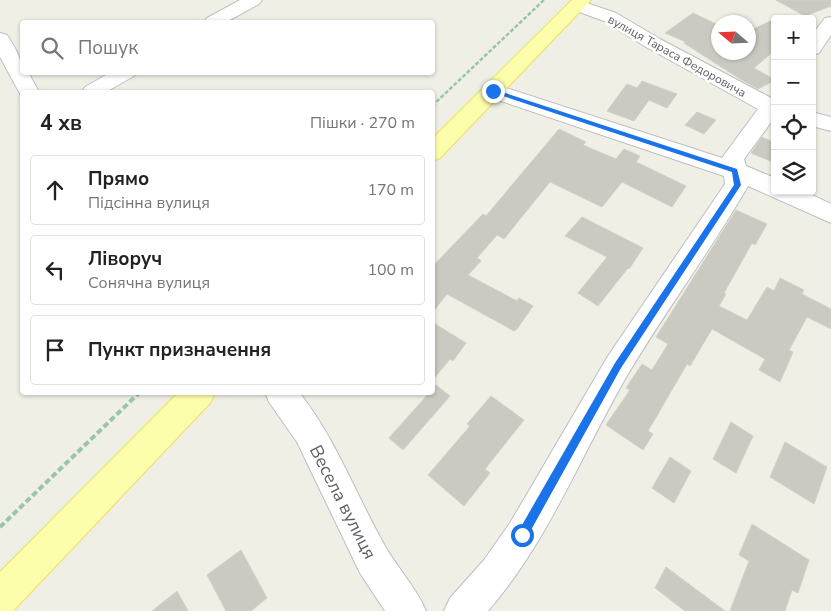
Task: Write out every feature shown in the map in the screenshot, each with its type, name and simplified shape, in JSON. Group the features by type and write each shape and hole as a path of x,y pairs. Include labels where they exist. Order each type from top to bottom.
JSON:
{"main road":[{"path":"435,150 580,3"},
{"path":"0,598 197,395"}],"street":[{"path":"218,20 253,0"},
{"name":"вулиця Тараса Федоровича","path":"580,3 770,102"},
{"path":"816,43 831,22"},
{"path":"0,39 28,90"},
{"path":"96,90 122,75"},
{"path":"493,91 735,171 771,186"},
{"path":"463,611 498,573 522,535 618,365 737,185 733,158 770,102"},
{"path":"816,120 831,124"},
{"path":"790,195 831,214"},
{"name":"Весела вулиця","path":"282,395 297,414 319,452 373,561 406,611"}],"path":[{"path":"435,103 544,0"},
{"path":"0,527 137,395"}],"building":[{"path":"776,0 831,0 831,6 803,15"},
{"path":"693,13 711,22 711,60 756,60 756,28 771,21 771,53 754,68 771,78 771,82 758,89 740,79 684,43 686,42 665,33"},
{"path":"642,81 677,94 667,108 649,100 634,121 607,111 627,84 637,88"},
{"path":"697,112 716,120 704,134 685,125"},
{"path":"559,129 586,142 583,145 616,159 624,149 640,156 636,162 686,186 672,207 622,182 602,207 550,182 504,239 497,235 477,258 481,261 468,275 517,301 519,298 533,306 514,331 447,294 435,309 435,264 483,214 486,216"},
{"path":"762,137 771,141 771,161 751,153"},
{"path":"736,210 767,224 755,245 752,243 724,293 726,294 719,306 747,320 767,287 774,291 780,278 804,290 802,294 831,309 831,329 807,317 789,350 793,352 780,382 759,370 765,359 712,329 690,366 687,364 648,431 653,434 643,450 606,425 630,390 626,388 642,364 652,370 668,344 656,337"},
{"path":"582,217 643,248 629,269 598,306 578,293 607,257 565,236"},
{"path":"435,324 466,343 453,361 450,359 435,377"},
{"path":"436,385 450,396 403,450 389,438 427,395 435,395"},
{"path":"491,396 524,420 485,469 490,473 464,506 428,475 470,426 467,424"},
{"path":"731,422 753,436 736,473 713,459"},
{"path":"785,442 827,467 814,504 770,477"},
{"path":"670,457 691,471 674,503 652,488"},
{"path":"752,524 809,560 798,593 792,590 785,611 730,611 749,561 739,555"},
{"path":"241,550 267,598 251,611 226,611 207,575"},
{"path":"666,567 725,611 685,611 655,588"},
{"path":"177,591 188,611 152,611"}],"route":[{"path":"493,91 735,171 737,185 618,365 522,535"}]}
